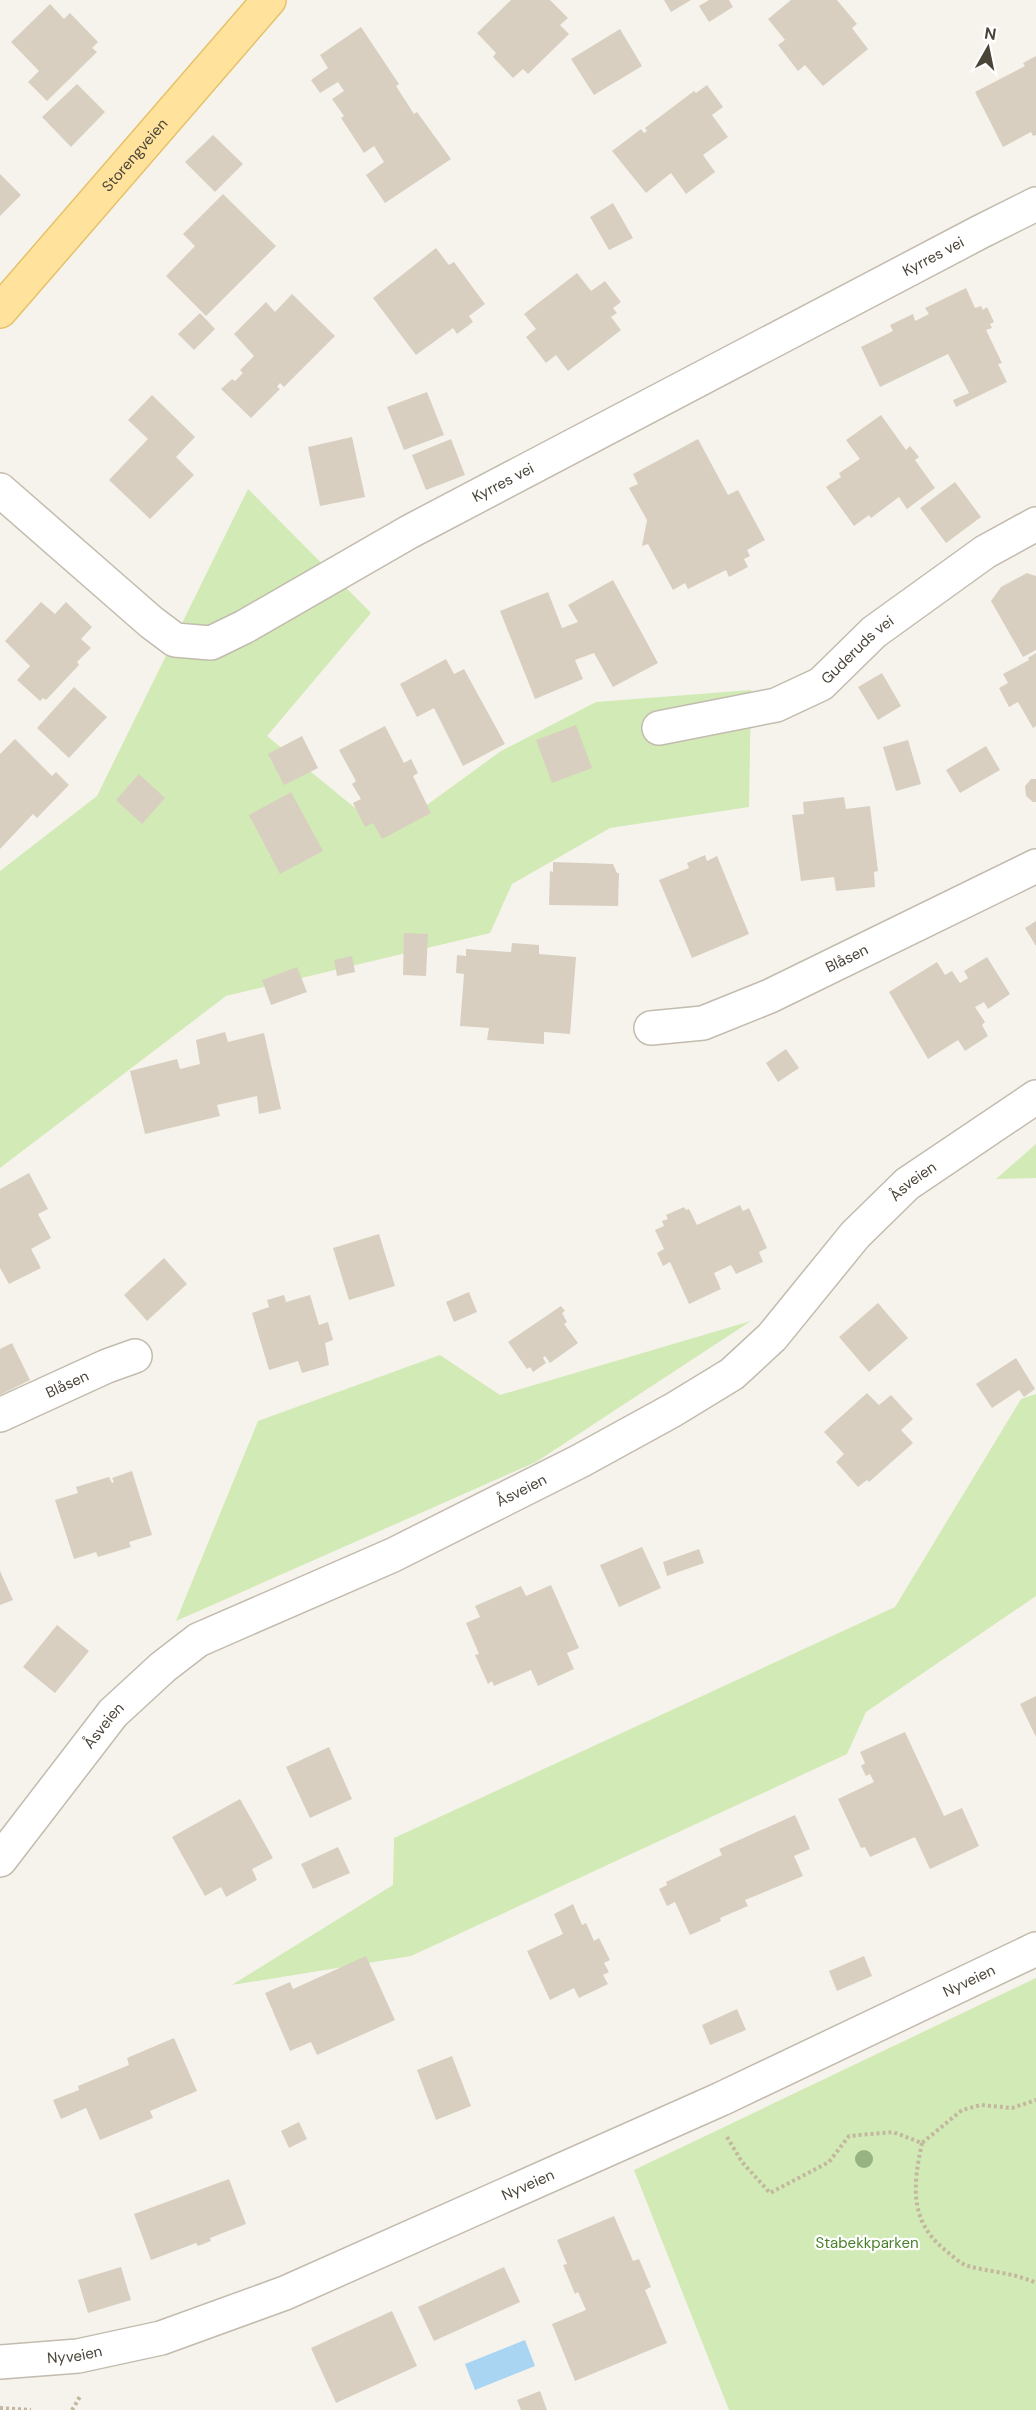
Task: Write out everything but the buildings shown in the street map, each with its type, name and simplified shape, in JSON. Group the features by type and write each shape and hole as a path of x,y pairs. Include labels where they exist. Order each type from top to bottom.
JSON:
{"main road":[{"name":"Storengveien","path":"0,311 269,0"}],"street":[{"name":"Kyrres vei","path":"0,490 175,640 211,643 244,627 409,532 1036,204"},
{"name":"Guderuds vei","path":"659,728 776,705 821,684 874,632 985,552 1036,524"},
{"name":"Blåsen","path":"651,1028 703,1023 770,996 1036,866"},
{"name":"Åsveien","path":"0,1860 113,1713 163,1667 198,1640 393,1555 580,1461 673,1410 732,1374 772,1337 855,1235 907,1184 1036,1097"},
{"name":"Blåsen","path":"0,1415 107,1366 135,1356"},
{"name":"Nyveien","path":"0,2362 78,2356 161,2338 285,2293 708,2105 1036,1950"}],"path":[{"path":"1036,2100 1012,2108 981,2105 962,2110 922,2143 914,2193 919,2217 936,2242 965,2266 993,2270 1036,2283"},
{"path":"708,2105 742,2162 770,2193 829,2162 849,2136 893,2132 922,2143"},
{"path":"0,2408 31,2410"}],"green space":[{"path":"248,489 371,613 267,736 387,834 501,751 596,702 751,690 749,807 610,828 512,884 490,933 226,996 0,1168 0,871 97,796"},
{"path":"1036,1144 1036,1178 996,1179"},
{"path":"751,1321 536,1462 176,1621 258,1421 440,1355 500,1395"},
{"path":"1036,1394 1036,1596 866,1712 847,1754 411,1956 232,1985 393,1885 394,1838 895,1607 1021,1399"},
{"name":"Stabekkparken","path":"1036,1978 1036,2410 729,2410 634,2170"}],"water":[{"path":"525,2340 535,2366 475,2390 465,2364"}]}
